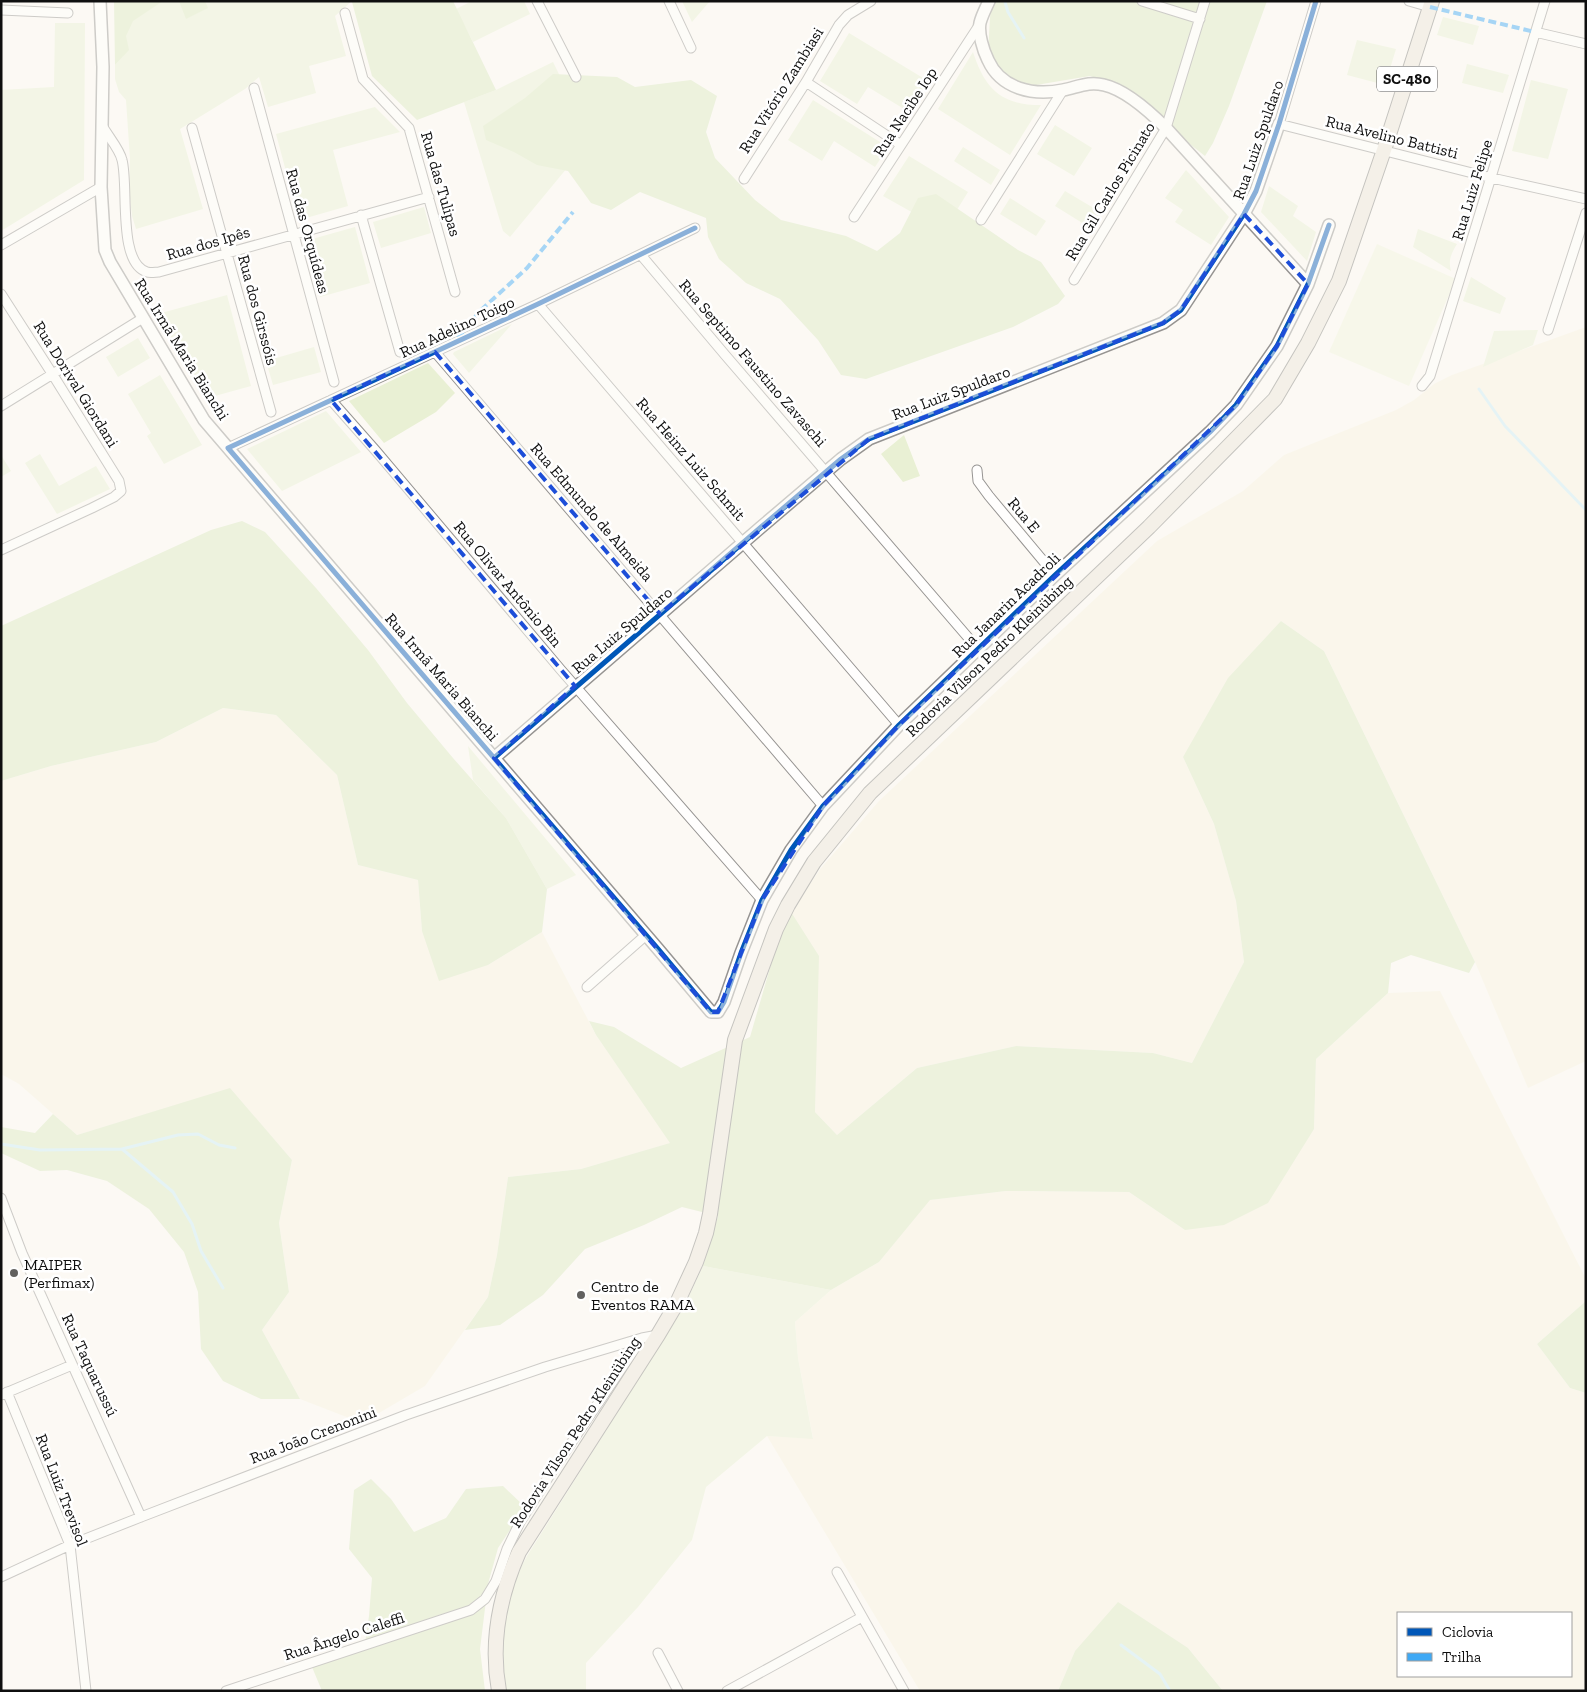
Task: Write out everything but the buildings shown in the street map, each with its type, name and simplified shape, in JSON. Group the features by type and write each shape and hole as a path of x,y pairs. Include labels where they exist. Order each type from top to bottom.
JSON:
{"main road":[{"name":"Rodovia Vilson Pedro Kleinübing","path":"499,1691 496,1674 495,1642 500,1605 507,1579 519,1552 658,1335 677,1303 696,1262 708,1223 734,1040 776,930 788,905 814,862 870,793 1149,527 1275,399 1308,343 1338,281 1384,150 1431,4"}],"street":[{"name":"Rua Irmã Maria Bianchi","path":"100,1 103,67 101,187 105,250 110,262 204,420 711,1012 714,1013"},
{"path":"537,1 576,77"},
{"path":"669,1 691,48"},
{"name":"Rua Vitório Zambiasi","path":"744,179 806,82 839,25 848,15 871,1"},
{"path":"989,1 980,24 981,41 992,68 1003,79 1014,87 1036,92 1063,90 1090,83 1114,88 1151,113 1166,128 1308,284"},
{"path":"1142,1 1200,19"},
{"name":"Rua Gil Carlos Picinato","path":"1074,280 1166,128 1205,1"},
{"name":"Rua Luiz Spuldaro","path":"494,758 743,542 826,472 869,439 1163,323 1181,310 1244,214 1256,191 1279,124 1316,1"},
{"path":"1409,1 1431,4"},
{"name":"Rua Luiz Felipe","path":"1422,386 1430,376 1545,1"},
{"path":"1,10 68,13"},
{"name":"Rua das Tulipas","path":"345,13 363,79 409,128 455,292"},
{"name":"Rua Nacibe Iop","path":"854,216 980,24"},
{"path":"1535,32 1586,44"},
{"path":"806,82 901,145"},
{"name":"Rua das Orquídeas","path":"254,88 334,382"},
{"path":"982,220 1063,90"},
{"name":"Rua Avelino Battisti","path":"1279,124 1492,178 1586,199"},
{"name":"Rua dos Ipês","path":"103,126 122,159 128,238 132,255 138,266 148,272 159,272 429,197"},
{"name":"Rua dos Girssóis","path":"192,128 271,412"},
{"path":"1,245 101,187"},
{"path":"1548,330 1586,213"},
{"path":"361,216 400,352"},
{"name":"Rua Janarin Acadroli","path":"714,1013 718,1012 724,1002 762,900 791,850 823,806 899,725 1055,575 1210,432 1236,405 1277,346 1308,284 1329,225"},
{"name":"Rua Adelino Toigo","path":"228,448 538,304 695,228"},
{"name":"Rua Septimo Faustino Zavaschi","path":"641,255 978,649"},
{"name":"Rua Dorival Giordani","path":"1,294 119,481 120,491 114,497 99,505 1,550"},
{"name":"Rua Heinz Luiz Schmit","path":"538,304 899,725"},
{"path":"1,406 143,318"},
{"name":"Rua Edmundo de Almeida","path":"435,352 823,806"},
{"name":"Rua Olivar Antônio Bin","path":"330,400 762,900"},
{"name":"Rua E","path":"977,470 978,481 989,496 1055,575"},
{"path":"588,988 646,935"},
{"name":"Rua Taquarussú","path":"1,1198 22,1253 141,1517"},
{"name":"Rua João Crenonini","path":"1,1577 70,1545 406,1416 545,1367 658,1335"},
{"name":"Rua Ângelo Caleffi","path":"226,1691 471,1610 485,1599 496,1580 507,1549 520,1522 642,1338"},
{"path":"4,1393 72,1366"},
{"name":"Rua Luiz Trevisol","path":"4,1393 70,1545 86,1691"},
{"path":"837,1572 904,1691"},
{"path":"727,1691 862,1617"},
{"path":"658,1653 678,1691"}],"highlighted area":[{"path":"1244,214 1308,284 1277,346 1236,405 899,725 823,806 762,900 718,1012 711,1012 494,758 575,686 331,400 435,352 660,614 869,439 1163,323 1181,310"}],"shaded area":[{"path":"1586,327 1586,1061 1528,1088 1475,962 1324,651 1281,621 1183,757 1214,824 1236,901 1244,962 1192,1063 1153,1053 1016,1046 917,1068 837,1135 815,1112 816,1043 791,912 821,868 879,801 1157,541 1243,491 1284,455 1396,410 1414,400 1434,384 1452,375"},
{"path":"223,708 276,715 337,775 358,865 418,880 422,931 488,965 542,932 596,1035 671,1143 581,1169 508,1177 497,1255 488,1297 425,1386 362,1423 300,1399 262,1330 289,1292 279,1223 292,1160 230,1089 77,1135 19,1084 1,1074 1,781 51,766 156,742"},
{"path":"1440,991 1586,1279 1586,1301 1537,1344 1570,1388 1586,1393 1586,1691 1223,1691 1188,1648 1075,1651 1058,1691 920,1691 767,1436 813,1438 798,1358 795,1322 831,1290 879,1262 929,1200 1006,1191 1129,1192 1185,1230 1314,1129 1316,1059 1388,993"}],"green space":[{"path":"114,1 163,1 133,21 126,36 129,50 115,65"},
{"path":"119,1 352,1 335,16 346,56 309,66 316,93 268,107 259,77 245,89 180,129 203,209 136,229 132,216 129,189 130,159 126,100 119,92 115,79 115,65 123,56"},
{"path":"179,1 205,1 208,8 186,19"},
{"path":"453,1 496,90 417,120 372,76 352,2"},
{"path":"472,1 524,1 530,14 473,42 456,9"},
{"path":"682,1 710,1 692,22"},
{"path":"991,1 1267,1 1229,106 1213,143 1205,156 1115,85 1090,76 1036,85 1016,83 997,69 988,53"},
{"path":"1443,17 1479,26 1473,45 1437,35"},
{"path":"55,23 85,23 84,180 1,231 1,90 54,87"},
{"path":"849,33 928,81 909,112 868,87 857,104 820,81"},
{"path":"1357,40 1396,49 1385,85 1347,75"},
{"path":"973,52 983,76 996,92 1015,102 1041,105 1010,155 938,109"},
{"path":"553,62 591,139 510,237 503,231 464,102 496,90"},
{"path":"1467,64 1509,75 1503,93 1462,83"},
{"path":"553,74 617,77 635,87 691,80 717,96 706,132 715,158 755,200 781,220 846,236 877,251 900,233 918,198 936,194 1018,250 1041,262 1065,296 1058,304 1013,327 866,379 841,375 818,340 780,299 746,283 719,259 708,237 706,218 640,192 611,210 591,203 568,171 537,165 514,152 486,140 483,126 525,98"},
{"path":"1531,80 1568,89 1548,159 1512,151"},
{"path":"813,100 888,147 875,167 834,141 822,161 788,140"},
{"path":"375,107 400,132 333,150 348,206 299,220 276,134"},
{"path":"1055,125 1092,148 1074,176 1037,154"},
{"path":"963,147 1000,170 991,185 954,161"},
{"path":"909,156 968,192 934,247 917,215 883,196"},
{"path":"1186,170 1229,217 1211,245 1175,222 1183,210 1165,198"},
{"path":"1269,186 1298,206 1293,216 1316,232 1307,261 1261,212"},
{"path":"1065,191 1102,213 1092,229 1055,206"},
{"path":"1010,198 1046,221 1036,236 1000,214"},
{"path":"424,207 431,233 381,248 373,222"},
{"path":"355,227 370,283 320,297 305,241"},
{"path":"1418,229 1457,244 1451,257 1451,271 1413,247"},
{"path":"1377,244 1456,279 1409,386 1329,352"},
{"path":"1471,277 1506,298 1500,314 1463,301"},
{"path":"227,295 251,386 204,399 154,315"},
{"path":"512,324 469,373 453,354 454,352"},
{"path":"1538,330 1533,345 1483,367 1494,331"},
{"path":"138,338 150,358 118,377 106,357"},
{"path":"314,347 321,372 273,385 266,361"},
{"path":"428,363 455,393 436,412 384,443 349,401"},
{"path":"160,375 202,445 164,464 147,436 151,433 128,394"},
{"path":"326,411 361,452 282,491 247,449"},
{"path":"904,435 920,476 903,482 881,454"},
{"path":"40,454 59,486 96,466 110,489 57,514 25,463"},
{"path":"1,455 11,471 1,477"},
{"path":"242,521 265,532 316,588 368,650 407,703 506,818 547,889 542,932 488,965 439,981 422,931 418,880 358,865 337,775 276,715 223,708 156,742 51,766 1,781 1,626 211,530"},
{"path":"1281,621 1324,651 1475,962 1469,973 1411,955 1391,963 1388,993 1316,1059 1314,1129 1268,1203 1224,1225 1185,1230 1129,1192 1006,1191 930,1200 879,1262 831,1290 703,1266 718,1216 682,1207 585,1249 543,1295 500,1325 465,1330 488,1297 497,1255 508,1177 581,1169 670,1143 596,1035 589,1021 614,1027 681,1068 750,1037 781,930 791,912 819,956 815,1112 837,1135 917,1068 1016,1046 1153,1053 1192,1063 1244,962 1236,901 1214,824 1183,757 1228,678"},
{"path":"468,746 576,875 547,889 506,818 473,780"},
{"path":"230,1088 292,1160 279,1223 289,1292 262,1330 300,1399 261,1399 223,1381 201,1349 198,1292 184,1252 149,1209 107,1181 67,1170 40,1171 1,1153 1,1127 35,1133 53,1114 77,1135"},
{"path":"703,1266 831,1290 795,1322 798,1358 813,1439 767,1436 706,1487 692,1540 638,1607 586,1663 586,1691 506,1691 502,1658 503,1623 507,1602 518,1573 684,1307"},
{"path":"1586,1301 1586,1393 1570,1388 1537,1344"},
{"path":"371,1479 391,1499 414,1532 446,1518 466,1489 503,1486 523,1505 516,1521 498,1548 488,1584 480,1649 485,1691 322,1691 312,1667 364,1650 372,1578 349,1549 354,1490"},
{"path":"1118,1602 1188,1648 1223,1691 1058,1691 1075,1651"}],"waterway":[{"path":"1005,2 1008,12 1024,38"},
{"path":"1479,389 1505,426 1586,510"},
{"path":"1,1144 40,1150 122,1149 178,1135 198,1134 219,1145 235,1148"},
{"path":"122,1149 173,1192 192,1224 201,1251 223,1288"},
{"path":"1121,1645 1160,1674 1170,1691"}],"marked path":[{"path":"1430,7 1535,32"},
{"path":"458,338 480,311 527,268 573,212"}],"cycle path":[{"path":"494,758 841,459 869,439 1163,323 1181,310 1244,214 1256,191 1279,124 1316,1"},
{"path":"695,228 538,304 228,448 711,1012 718,1012 724,1002 762,900 791,850 823,806 899,725 1055,575 1210,432 1236,405 1277,346 1308,284 1329,225"}],"place":[{"name":"MAIPER (Perfimax)","path":"14,1273"},
{"name":"Centro de Eventos RAMA","path":"581,1295"}]}
